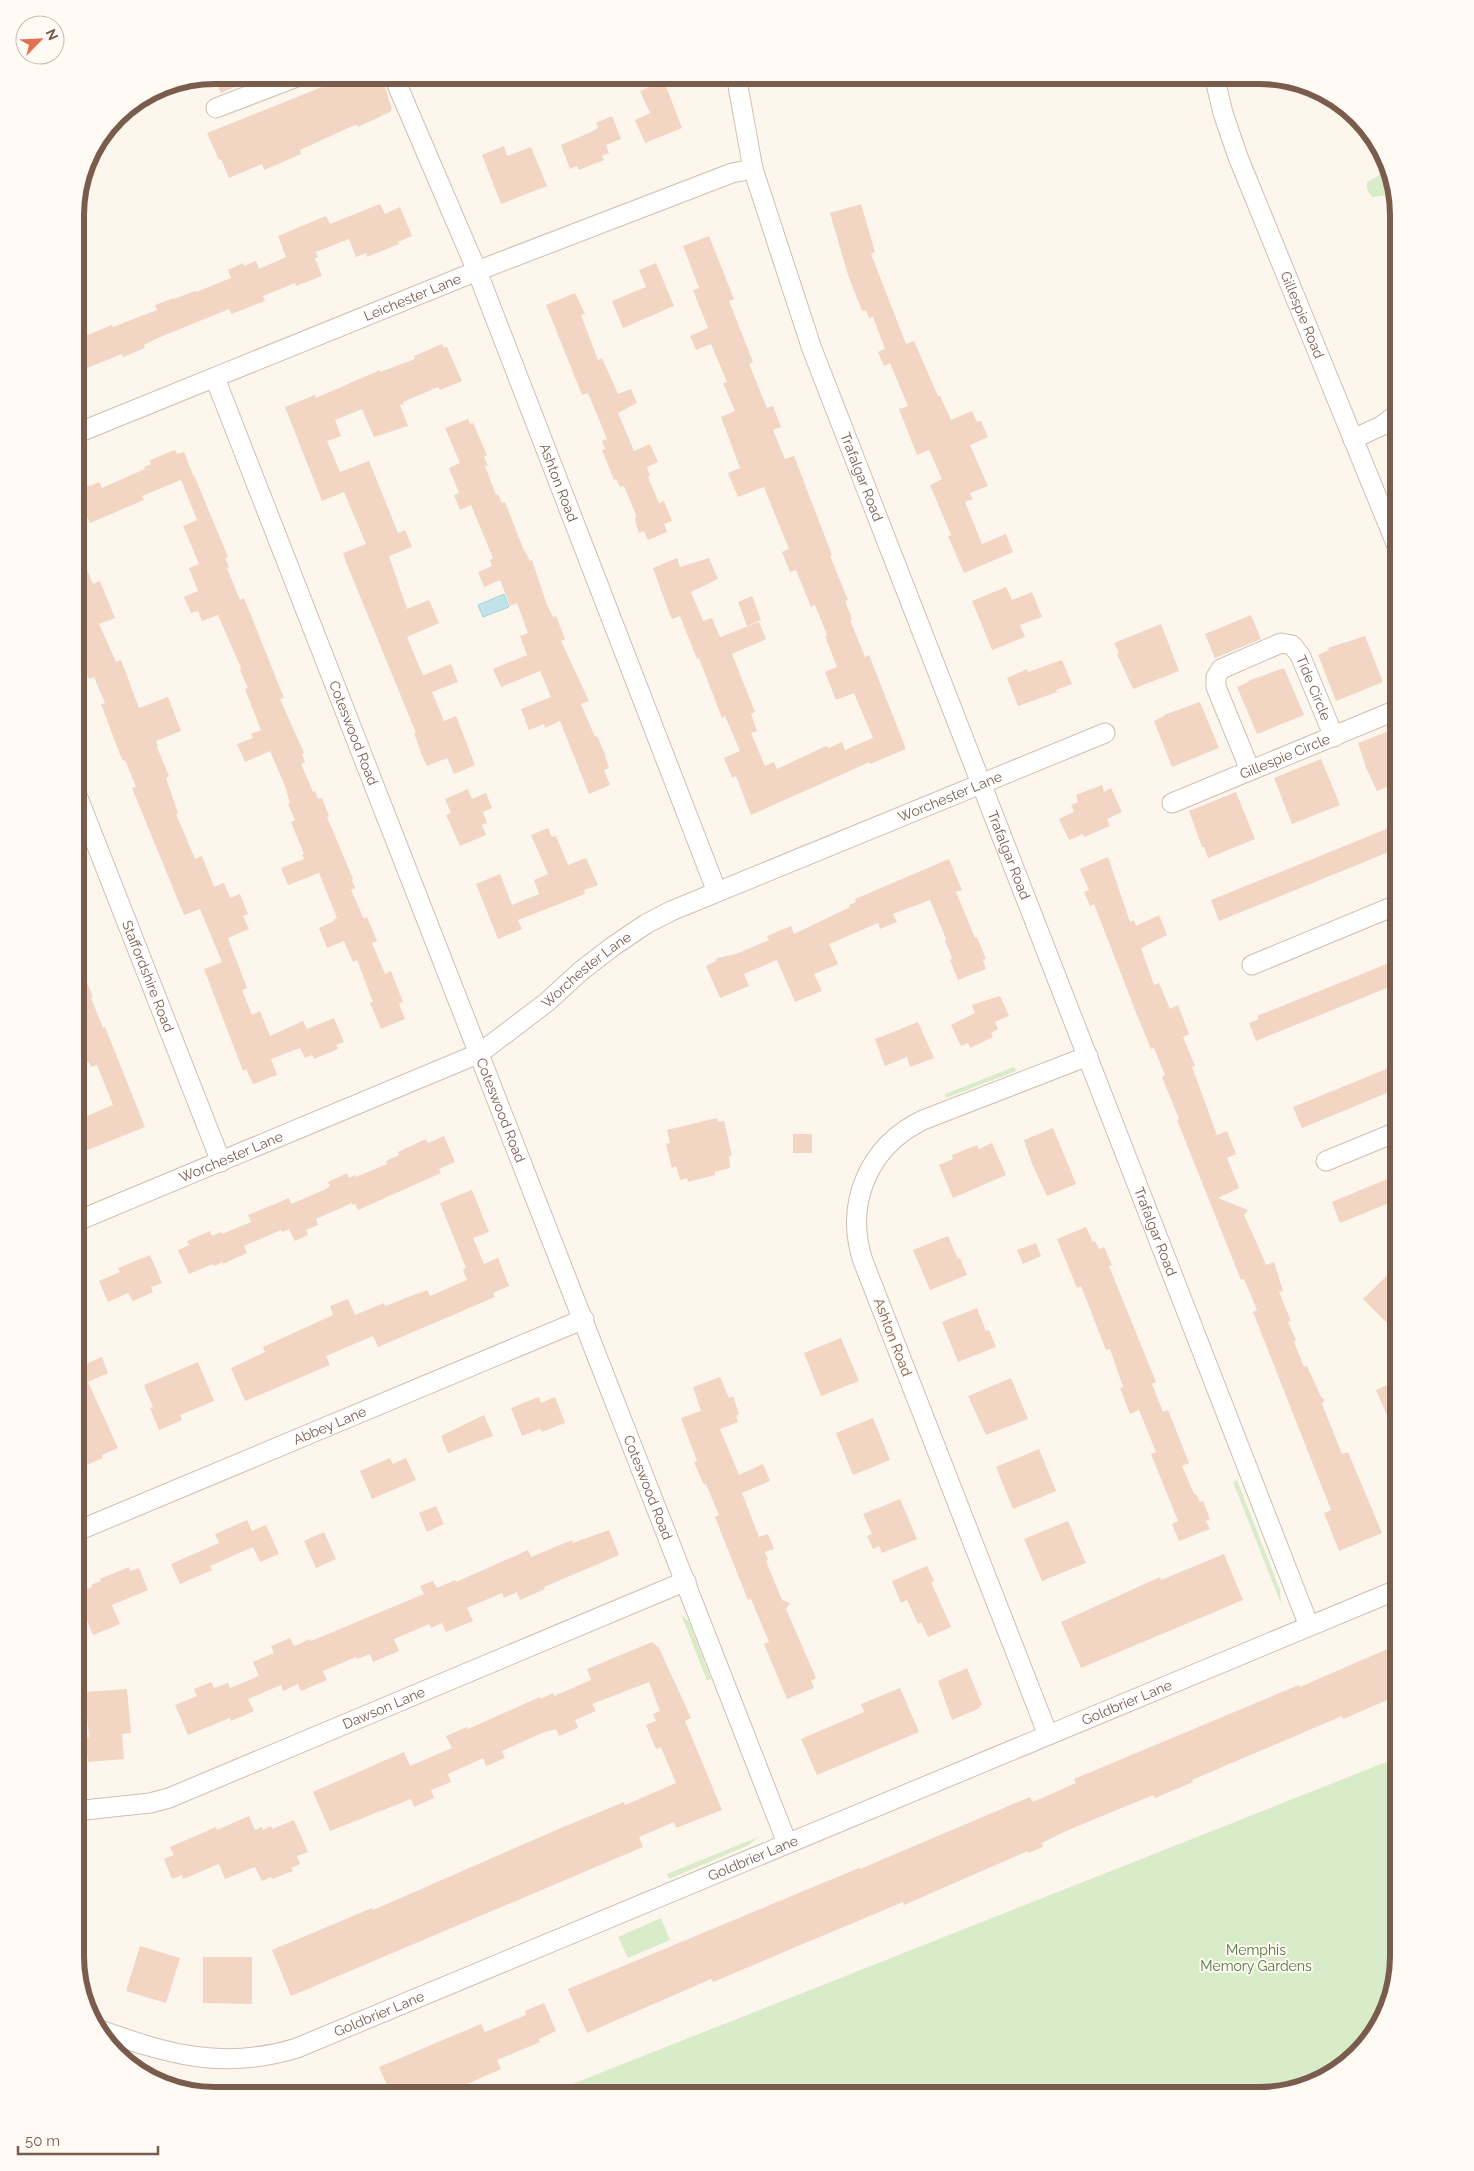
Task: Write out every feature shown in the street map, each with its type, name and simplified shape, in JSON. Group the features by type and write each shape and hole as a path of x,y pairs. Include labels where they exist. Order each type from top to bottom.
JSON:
{"street":[{"path":"216,108 279,84"},
{"name":"Ashton Road","path":"397,84 477,271 717,892"},
{"name":"Trafalgar Road","path":"738,84 753,169 812,349 1309,1626"},
{"name":"Gillespie Road","path":"1216,84 1223,113 1238,157 1390,530"},
{"name":"Leichester Lane","path":"84,430 477,271 732,173 753,169"},
{"name":"Coteswood Road","path":"215,378 787,1843"},
{"path":"1353,439 1390,420"},
{"name":"Tide Circle","path":"1250,770 1216,687 1216,677 1221,670 1281,643 1292,645 1300,655 1334,737"},
{"name":"Gillespie Circle","path":"1172,803 1390,713"},
{"name":"Worchester Lane","path":"84,1218 480,1054 548,1002 581,971 646,924 717,892 1106,733"},
{"name":"Staffordshire Road","path":"84,813 221,1162"},
{"path":"1252,964 1390,908"},
{"name":"Ashton Road","path":"1048,1735 863,1260 856,1233 856,1215 868,1173 884,1147 904,1130 923,1120 1088,1056"},
{"path":"1326,1161 1390,1135"},
{"name":"Abbey Lane","path":"84,1528 584,1319"},
{"name":"Dawson Lane","path":"84,1810 150,1803 168,1798 686,1582"},
{"name":"Goldbrier Lane","path":"109,2033 171,2053 200,2058 244,2059 282,2052 308,2044 1390,1593"}],"green space":[{"path":"1381,174 1389,195 1372,197 1367,189 1367,182"},
{"path":"1014,1067 1016,1071 946,1098 945,1094"},
{"path":"1237,1480 1280,1590 1281,1604 1233,1482"},
{"path":"681,1614 689,1622 711,1679 707,1681"},
{"name":"Memphis Memory Gardens","path":"1390,1761 1390,1957 1386,1990 1373,2022 1352,2049 1325,2070 1310,2077 1293,2083 1260,2087 565,2087"},
{"path":"758,1837 749,1845 669,1879 667,1874"},
{"path":"661,1918 670,1940 628,1958 618,1937"}],"water":[{"path":"504,594 509,607 483,617 478,605"}],"building":[{"path":"217,84 242,84 221,93"},
{"path":"330,84 384,84 392,109 390,112 358,127 357,125 352,126 300,150 301,154 264,170 262,164 229,178 207,133"},
{"path":"657,84 665,84 682,128 645,143 635,120 650,113 640,91"},
{"path":"612,116 621,139 606,145 609,153 602,156 604,160 579,170 577,166 570,169 561,145 591,132 598,128 596,123"},
{"path":"504,146 507,156 531,147 547,186 501,204 482,155"},
{"path":"380,204 385,214 400,207 412,236 398,242 399,244 367,257 366,253 356,257 349,239 316,252 318,257 315,258 322,276 296,286 295,283 263,296 265,301 231,314 229,309 158,338 144,345 145,348 123,357 122,354 84,369 84,336 157,310 155,305 231,278 228,270 243,263 244,266 256,261 259,269 286,257 278,236 326,216 330,224"},
{"path":"861,204 875,252 871,254 906,344 914,341 938,396 940,396 951,420 972,411 977,422 981,421 988,437 970,445 988,486 970,493 973,499 965,502 982,544 1006,534 1013,552 964,573 948,536 951,535 930,485 942,479 929,450 917,455 899,409 908,406 890,363 884,366 878,352 885,349 873,317 869,318 866,310 862,311 848,275 830,213"},
{"path":"709,236 734,299 729,301 753,362 749,364 767,408 773,406 781,427 773,430 785,459 794,456 848,600 845,601 852,619 850,620 865,657 869,655 906,749 870,764 870,762 751,815 736,776 732,778 724,758 740,751 725,716 722,718 699,658 697,659 680,616 672,619 653,568 677,558 680,567 709,558 718,579 691,592 703,621 712,618 720,637 759,622 766,639 732,654 755,712 751,714 757,731 751,733 765,766 774,762 777,769 826,746 829,748 842,742 845,750 873,738 854,693 836,700 825,672 837,667 825,636 827,635 815,605 811,607 796,570 790,572 782,552 789,549 764,487 738,497 728,473 740,468 721,417 735,411 723,383 727,382 711,344 696,350 690,336 708,328 693,290 699,288 683,246"},
{"path":"656,263 674,306 623,328 612,301 646,287 639,270"},
{"path":"575,293 585,314 581,315 598,360 602,358 618,394 631,389 637,403 618,413 634,451 650,444 658,462 647,467 650,476 648,477 659,503 664,501 672,521 664,524 667,532 648,540 644,531 639,533 635,520 636,515 624,486 620,487 616,479 614,480 602,450 605,449 602,441 607,439 588,393 582,395 546,305"},
{"path":"442,344 444,348 447,347 462,381 440,390 438,387 403,402 404,404 400,405 408,426 374,437 362,409 335,420 341,436 327,441 340,472 369,461 398,533 405,530 412,547 389,556 407,609 429,600 439,623 407,637 421,671 424,675 451,664 458,682 432,692 444,721 456,716 475,765 454,774 447,758 427,766 423,758 414,733 416,733 343,553 366,544 344,492 322,501 285,407 315,395 316,398 380,370 380,372 415,359 414,356"},
{"path":"468,419 470,424 473,423 487,455 484,457 488,466 485,466 496,495 498,494 502,503 505,502 523,548 530,561 532,560 547,605 553,617 556,616 565,639 561,641 589,701 581,704 595,737 597,736 604,752 609,768 604,770 610,785 589,794 560,721 545,728 544,724 529,730 521,709 551,697 540,671 501,687 493,669 527,655 520,636 528,633 517,603 510,606 500,580 484,587 478,572 492,566 490,560 493,558 471,505 460,510 454,495 459,493 449,468 460,463 445,428"},
{"path":"175,450 177,454 184,452 193,475 142,496 144,500 90,523 84,509 84,488 99,482 102,488 145,469 144,467 151,464 150,460"},
{"path":"194,475 228,557 225,558 229,567 227,568 240,600 244,598 284,698 280,699 304,753 302,754 305,762 301,764 313,792 315,791 318,799 322,798 329,816 327,817 353,879 355,888 351,890 364,919 367,917 377,941 372,943 385,974 391,971 403,1002 399,1004 405,1019 381,1029 370,1003 373,1002 357,960 353,962 344,941 327,948 319,928 337,918 319,873 288,885 281,868 304,859 302,855 304,854 291,822 295,820 288,804 290,803 285,786 270,751 245,762 237,744 253,738 251,734 261,730 245,689 248,688 240,670 241,668 218,615 202,621 198,611 191,613 184,597 198,591 189,568 199,564 183,526 197,520 181,480"},
{"path":"84,562 93,584 100,581 115,618 99,624 116,662 121,660 139,708 168,697 181,731 156,741 157,747 169,776 166,778 178,813 176,814 195,859 202,856 214,887 224,883 230,898 240,894 248,914 243,916 249,929 228,938 247,988 242,990 252,1015 260,1011 270,1036 303,1021 307,1029 334,1018 344,1042 336,1045 338,1049 314,1059 312,1055 305,1058 300,1048 271,1059 277,1075 253,1084 246,1069 243,1071 204,969 222,962 200,909 184,915 132,788 136,787 125,760 123,761 119,752 101,704 105,703 94,677 89,679 84,666"},
{"path":"1006,587 1012,600 1032,592 1042,617 1020,625 1025,637 992,650 972,601"},
{"path":"752,596 761,620 747,626 738,602"},
{"path":"1251,615 1261,639 1215,658 1205,634"},
{"path":"1161,624 1179,671 1133,689 1114,643"},
{"path":"1365,636 1383,682 1336,701 1318,655 1329,650 1328,648"},
{"path":"1062,660 1072,684 1056,690 1057,692 1018,706 1007,678 1027,669 1028,672"},
{"path":"1284,668 1304,715 1257,734 1237,687"},
{"path":"1200,702 1219,748 1172,767 1154,721 1164,715"},
{"path":"1390,731 1390,786 1377,791 1367,770 1358,743"},
{"path":"1321,759 1340,805 1292,824 1274,778"},
{"path":"1102,785 1104,792 1111,788 1122,812 1107,819 1110,826 1084,837 1083,834 1069,840 1059,819 1074,812 1071,805 1078,802 1076,795"},
{"path":"468,789 472,799 486,793 492,808 483,812 487,823 482,825 486,835 460,846 446,815 451,813 445,799"},
{"path":"1236,792 1255,839 1208,858 1189,811"},
{"path":"548,828 552,837 556,836 568,865 586,858 598,885 584,890 585,894 518,920 522,929 498,939 476,884 500,874 512,905 539,894 534,880 548,874 531,835"},
{"path":"1390,828 1390,852 1219,921 1211,900"},
{"path":"1108,857 1130,922 1134,920 1136,926 1159,915 1167,935 1141,948 1154,985 1159,983 1170,1009 1178,1005 1189,1034 1183,1037 1195,1066 1192,1067 1217,1135 1227,1131 1236,1154 1227,1158 1239,1188 1218,1198 1248,1210 1244,1215 1266,1265 1274,1262 1283,1291 1279,1292 1291,1321 1288,1322 1296,1340 1294,1342 1304,1367 1307,1366 1321,1397 1325,1400 1322,1404 1342,1454 1348,1452 1382,1533 1339,1551 1324,1513 1331,1510 1253,1312 1257,1310 1244,1279 1241,1280 1177,1120 1179,1119 1162,1077 1165,1075 1154,1048 1151,1049 1094,904 1090,906 1084,892 1089,890 1080,869"},
{"path":"949,859 962,890 956,892 986,959 983,960 986,969 958,980 950,960 952,958 945,941 946,939 930,900 893,914 897,922 880,929 878,923 829,944 838,964 814,974 822,991 795,1002 777,960 744,974 749,986 720,998 706,966 716,961 717,958 736,954 769,940 767,936 791,926 794,934 850,907 849,905 856,902 855,899"},
{"path":"1390,963 1390,987 1256,1041 1249,1023 1259,1019 1257,1016"},
{"path":"84,976 103,1028 105,1027 145,1127 84,1151 84,1117 113,1105 97,1065 91,1067 89,1062 84,1064"},
{"path":"1000,996 1009,1016 995,1022 998,1029 991,1033 993,1037 970,1048 968,1043 961,1046 951,1025 975,1013 972,1005"},
{"path":"918,1022 934,1058 910,1067 907,1057 885,1066 875,1039"},
{"path":"1390,1068 1390,1092 1302,1128 1293,1107"},
{"path":"717,1118 718,1122 724,1121 732,1155 729,1156 730,1168 715,1172 715,1175 688,1182 687,1178 680,1180 676,1166 672,1168 666,1144 670,1143 667,1130"},
{"path":"1053,1128 1076,1184 1047,1196 1032,1164 1024,1140"},
{"path":"793,1134 812,1134 812,1153 793,1153"},
{"path":"444,1136 455,1162 439,1169 441,1173 358,1210 355,1204 352,1205 352,1203 316,1219 318,1225 306,1230 308,1235 295,1241 289,1229 282,1232 281,1230 244,1246 247,1253 223,1264 223,1262 214,1266 213,1264 189,1274 178,1250 189,1245 187,1241 210,1231 212,1236 221,1232 222,1234 251,1222 248,1215 289,1198 291,1204 324,1190 330,1186 328,1182 347,1173 349,1178 355,1175 356,1177 387,1164 386,1161 399,1155 398,1152 426,1139 428,1143"},
{"path":"992,1143 1006,1175 953,1198 939,1165 953,1159 952,1155 977,1145 979,1149"},
{"path":"1390,1178 1390,1203 1340,1223 1332,1202"},
{"path":"472,1190 489,1232 473,1238 484,1264 498,1258 509,1286 493,1293 495,1297 378,1347 373,1336 326,1356 330,1365 245,1401 231,1368 265,1352 263,1347 333,1315 330,1306 348,1299 355,1315 384,1303 385,1306 427,1290 430,1296 467,1280 463,1270 466,1268 440,1203"},
{"path":"1086,1227 1093,1242 1095,1241 1099,1249 1104,1247 1112,1265 1109,1266 1156,1382 1152,1384 1163,1412 1168,1410 1189,1463 1182,1466 1194,1494 1196,1494 1200,1502 1203,1501 1210,1519 1206,1521 1210,1529 1179,1541 1172,1524 1178,1521 1151,1454 1156,1452 1139,1410 1130,1414 1120,1388 1123,1387 1110,1349 1106,1350 1081,1286 1077,1288 1057,1239"},
{"path":"948,1236 967,1275 930,1290 913,1250"},
{"path":"1036,1243 1041,1256 1023,1264 1017,1250"},
{"path":"150,1255 162,1283 151,1287 153,1292 133,1301 128,1293 108,1302 99,1281 120,1272 118,1268"},
{"path":"1390,1273 1390,1326 1363,1299"},
{"path":"977,1308 986,1331 989,1330 996,1347 958,1362 942,1322"},
{"path":"841,1338 859,1381 821,1396 804,1353"},
{"path":"102,1357 108,1373 88,1382 118,1448 102,1455 103,1458 84,1466 84,1365"},
{"path":"198,1362 214,1401 180,1415 182,1420 159,1430 150,1408 153,1407 144,1385"},
{"path":"720,1377 729,1398 733,1396 739,1414 736,1416 738,1422 720,1429 739,1475 763,1464 770,1481 742,1493 759,1537 768,1534 774,1549 765,1552 768,1560 766,1561 782,1600 790,1603 786,1609 816,1678 811,1681 814,1688 787,1699 764,1644 769,1642 751,1599 748,1600 715,1517 719,1515 694,1462 697,1461 681,1418 701,1411 693,1387"},
{"path":"1011,1378 1028,1419 986,1435 968,1396"},
{"path":"1390,1384 1390,1422 1376,1390"},
{"path":"539,1397 541,1403 555,1397 565,1423 542,1432 540,1429 522,1436 511,1408"},
{"path":"484,1415 493,1436 448,1453 441,1436"},
{"path":"873,1418 890,1460 853,1475 836,1433"},
{"path":"1039,1449 1056,1491 1013,1509 996,1467"},
{"path":"390,1458 393,1464 406,1458 416,1480 372,1499 360,1471"},
{"path":"900,1499 917,1539 882,1553 879,1546 873,1549 867,1536 872,1534 863,1514"},
{"path":"436,1506 444,1524 427,1532 419,1513"},
{"path":"247,1520 252,1531 266,1525 279,1554 260,1562 253,1547 210,1566 212,1570 180,1584 171,1564 219,1543 215,1534"},
{"path":"1068,1521 1086,1563 1042,1581 1024,1539"},
{"path":"609,1530 619,1555 544,1587 545,1589 520,1600 517,1592 504,1598 502,1593 467,1608 473,1621 446,1632 442,1623 431,1628 429,1624 394,1639 399,1651 373,1662 370,1654 357,1659 356,1657 323,1671 327,1680 301,1691 298,1684 283,1691 281,1685 248,1699 254,1711 231,1721 230,1718 188,1735 175,1705 197,1696 194,1689 211,1682 214,1688 228,1683 230,1688 259,1676 253,1662 274,1653 271,1646 290,1638 294,1646 310,1639 311,1641 424,1594 420,1586 433,1581 437,1588 455,1580 456,1582 528,1550 531,1557 572,1540 573,1543"},
{"path":"324,1532 336,1559 316,1568 304,1541"},
{"path":"1224,1554 1243,1600 1081,1668 1061,1622 1160,1577 1161,1580"},
{"path":"927,1566 934,1581 931,1582 951,1627 928,1637 921,1622 918,1624 907,1600 901,1603 892,1581"},
{"path":"129,1567 130,1571 139,1568 148,1590 112,1605 120,1624 93,1635 84,1613 84,1590 101,1581 100,1579"},
{"path":"652,1642 659,1648 691,1718 685,1721 722,1810 676,1828 674,1822 639,1837 643,1847 291,1996 272,1950 372,1908 373,1910 561,1828 624,1802 625,1805 676,1783 661,1747 656,1749 646,1725 656,1721 653,1714 660,1711 649,1682 592,1704 596,1711 575,1720 578,1728 559,1736 556,1729 542,1733 502,1751 505,1758 486,1766 483,1758 448,1774 451,1782 431,1790 434,1798 414,1807 411,1799 330,1831 313,1792 404,1752 410,1766 452,1748 446,1736 467,1727 468,1729 540,1697 541,1699 553,1693 554,1696 591,1680 587,1669"},
{"path":"1390,1648 1390,1699 1343,1719 1342,1716 1192,1780 1193,1782 1155,1798 1153,1795 1066,1831 1042,1843 1043,1847 1028,1853 1028,1851 904,1905 903,1902 713,1982 711,1979 587,2033 568,1989 1030,1797 1033,1802 1076,1783 1074,1779 1299,1685 1300,1687"},
{"path":"967,1668 982,1705 979,1706 980,1708 952,1720 938,1681"},
{"path":"900,1688 919,1732 817,1775 801,1739 864,1712 861,1704"},
{"path":"127,1689 131,1733 122,1734 124,1759 88,1762 85,1737 89,1737 85,1692"},
{"path":"249,1816 255,1830 262,1827 263,1830 271,1826 272,1829 294,1820 308,1852 297,1856 300,1864 291,1868 293,1871 262,1881 255,1867 225,1879 219,1864 183,1879 182,1875 172,1879 164,1859 174,1855 170,1847 216,1827 217,1830"},
{"path":"140,1946 180,1958 166,2003 126,1991"},
{"path":"203,1957 252,1957 252,2004 203,2003"},
{"path":"544,2003 556,2031 539,2039 540,2042 497,2060 501,2069 460,2087 388,2087 379,2067 481,2024 485,2032 526,2015 525,2011"}]}
